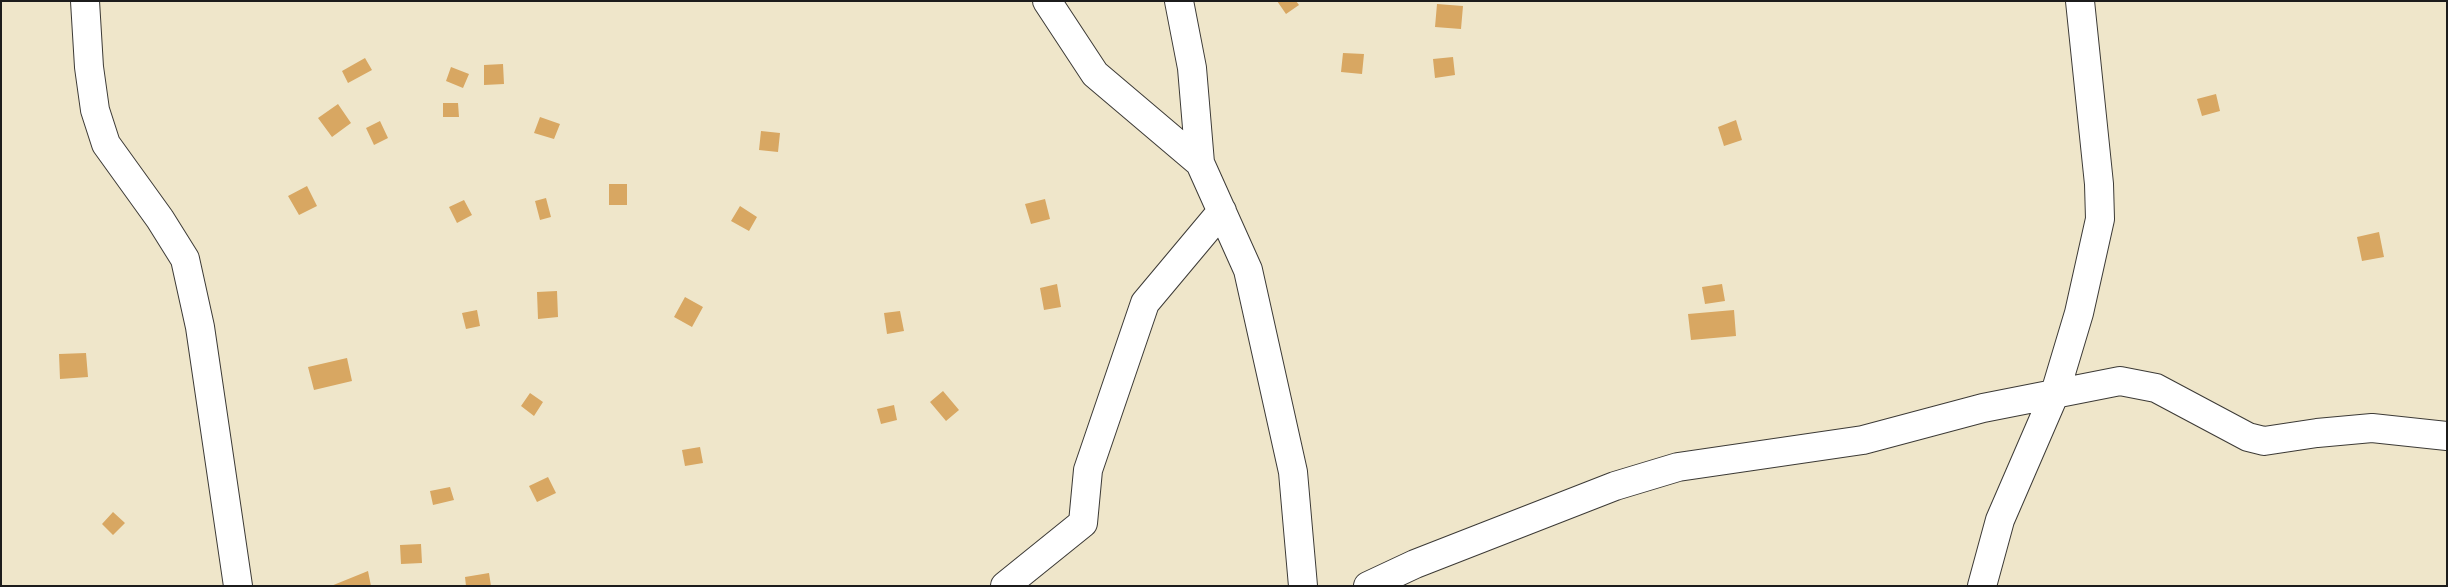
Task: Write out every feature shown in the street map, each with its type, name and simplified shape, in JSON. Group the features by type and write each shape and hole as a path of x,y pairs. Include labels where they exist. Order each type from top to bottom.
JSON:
{"street":[{"path":"85,1 89,67 95,110 106,144 160,219 185,259 200,327 238,586"},
{"path":"1047,1 1095,74 1200,163"},
{"path":"1179,1 1192,68 1200,163 1211,192 1222,211 1248,270 1293,472 1303,586"},
{"path":"1982,586 2000,520 2055,393 2079,313 2100,219 2099,184 2080,1"},
{"path":"1005,586 1083,523 1088,470 1145,303 1222,211"},
{"path":"1368,586 1416,564 1615,486 1678,467 1863,440 1982,408 2120,382 2156,388 2248,437 2264,441 2316,433 2372,428 2447,436"}],"building":[{"path":"1277,1 1296,1 1299,5 1286,14"},
{"path":"1437,4 1463,6 1461,29 1435,27"},
{"path":"1343,53 1364,54 1362,74 1341,72"},
{"path":"1453,57 1455,75 1435,78 1433,59"},
{"path":"365,58 372,70 348,83 342,71"},
{"path":"503,64 504,84 484,85 484,65"},
{"path":"451,67 469,74 463,88 446,81"},
{"path":"2216,94 2220,111 2202,116 2197,99"},
{"path":"443,103 458,103 459,117 443,117"},
{"path":"338,104 351,123 332,137 318,118"},
{"path":"540,117 560,124 554,139 534,133"},
{"path":"1736,120 1742,140 1724,146 1718,127"},
{"path":"380,121 388,138 374,145 366,128"},
{"path":"761,131 780,133 778,152 759,150"},
{"path":"609,184 627,184 627,205 609,205"},
{"path":"307,186 317,206 299,215 288,196"},
{"path":"546,198 551,217 540,220 535,201"},
{"path":"1045,199 1050,219 1031,224 1025,204"},
{"path":"464,200 472,215 457,223 449,207"},
{"path":"740,206 757,217 749,231 731,221"},
{"path":"2379,232 2384,257 2362,261 2357,237"},
{"path":"1057,284 1061,307 1044,310 1040,288"},
{"path":"1722,284 1725,301 1705,304 1702,287"},
{"path":"557,291 558,317 538,319 537,292"},
{"path":"685,297 703,307 692,327 674,317"},
{"path":"477,310 480,326 466,329 462,313"},
{"path":"1734,310 1736,336 1691,340 1688,314"},
{"path":"900,311 904,331 887,334 884,313"},
{"path":"86,353 88,377 60,379 59,354"},
{"path":"347,358 352,381 314,390 308,367"},
{"path":"943,391 959,410 946,421 930,402"},
{"path":"530,393 543,402 534,416 521,406"},
{"path":"894,405 897,420 881,424 877,409"},
{"path":"700,447 703,463 685,466 682,450"},
{"path":"548,477 556,493 537,502 529,486"},
{"path":"450,487 454,500 433,505 430,491"},
{"path":"113,512 125,523 113,535 102,524"},
{"path":"421,544 422,563 401,564 400,545"},
{"path":"368,571 371,586 331,586"},
{"path":"489,573 491,586 466,586 465,577"}]}
